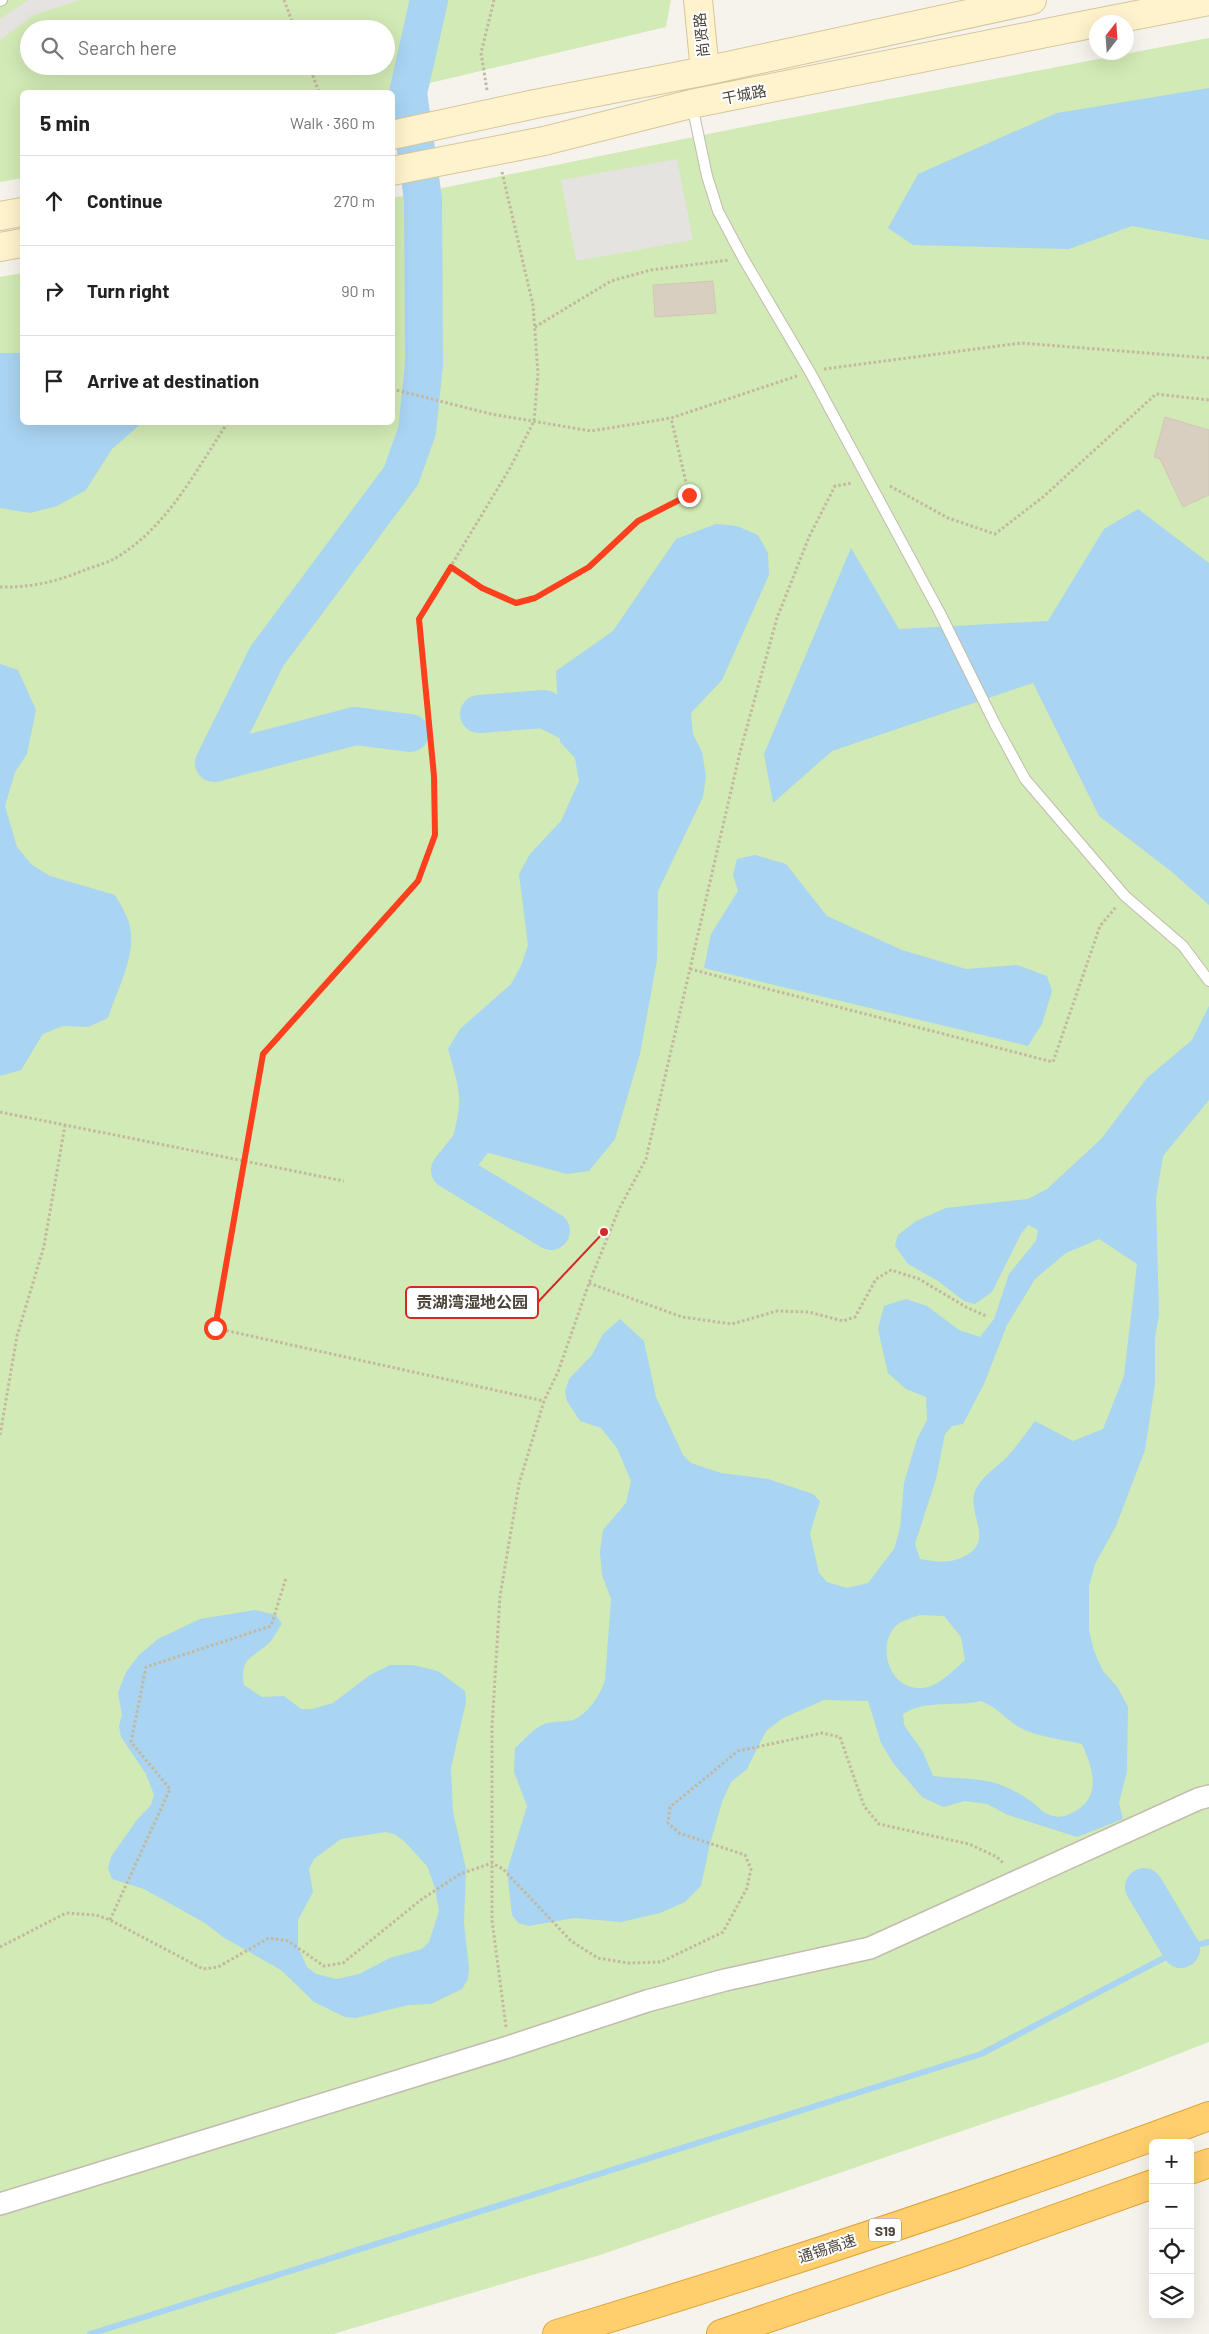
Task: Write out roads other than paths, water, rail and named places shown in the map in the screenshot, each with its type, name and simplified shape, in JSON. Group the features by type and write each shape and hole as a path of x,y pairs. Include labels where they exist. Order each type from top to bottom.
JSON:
{"highway":[{"name":"通锡高速","path":"557,2334 658,2304 1029,2182 1209,2116"},
{"path":"1194,2169 1209,2164"},
{"path":"720,2334 958,2254 1149,2185"}],"street":[{"name":"尚贤路","path":"698,0 707,70"},
{"name":"尚贤路","path":"703,0 707,70"},
{"name":"干城路","path":"395,134 1032,0"},
{"path":"1134,16 1209,1"},
{"name":"干城路","path":"395,170 544,141 691,104 1089,24"},
{"path":"0,216 20,212"},
{"path":"0,247 20,243"},
{"path":"0,2204 664,1997 725,1980 870,1948 1198,1799 1209,1796"}],"lane":[{"path":"691,104 707,176 718,211 743,258 810,372 868,479 940,613 995,724 1025,779 1125,896 1183,946 1209,981"}],"water":[{"path":"1209,88 1209,240 1132,226 1069,249 913,245 888,228 918,174 1057,113"},
{"path":"0,353 20,353 20,425 140,425 112,449 86,490 57,506 30,513 0,508"},
{"path":"1138,509 1209,563 1209,905 1172,872 1099,816 1033,683 832,751 773,803 764,754 851,548 899,629 1048,621 1104,529"},
{"path":"716,524 737,526 758,535 768,553 769,575 722,680 691,713 693,734 702,752 706,776 703,797 658,891 657,960 640,1054 615,1139 589,1171 567,1174 451,1143 458,1116 459,1096 448,1049 460,1029 511,984 521,966 528,945 519,874 530,854 561,821 579,781 575,758 560,742 556,671 613,631 676,539"},
{"path":"0,664 18,670 36,710 27,754 15,772 5,806 17,847 31,864 50,876 115,895 128,919 131,930 131,945 127,967 108,1018 88,1027 63,1026 43,1034 21,1070 0,1076"},
{"path":"755,855 786,864 827,916 902,950 966,969 1017,965 1047,976 1052,991 1042,1024 1028,1046 704,968 711,934 738,891 733,875 737,859"},
{"path":"1209,1006 1209,1100 1163,1156 1156,1199 1159,1316 1155,1337 1155,1384 1145,1450 1116,1526 1095,1564 1089,1586 1089,1630 1094,1651 1103,1671 1118,1688 1128,1707 1127,1771 1119,1803 1123,1819 1077,1837 1008,1815 987,1804 965,1801 943,1807 922,1797 893,1763 881,1743 868,1701 824,1700 783,1718 766,1731 747,1769 731,1782 722,1802 701,1886 685,1902 660,1913 621,1922 574,1918 529,1926 518,1923 512,1915 507,1871 527,1806 514,1772 515,1748 542,1725 573,1720 579,1717 597,1697 605,1680 611,1599 602,1575 600,1552 603,1530 626,1503 631,1481 617,1448 601,1428 580,1421 567,1401 565,1391 569,1379 592,1355 603,1334 620,1319 644,1341 656,1397 683,1455 691,1463 721,1473 768,1479 813,1494 820,1501 810,1533 819,1573 827,1582 847,1588 868,1583 894,1549 900,1528 904,1483 917,1439 927,1420 926,1397 906,1389 888,1373 878,1329 884,1306 906,1299 927,1306 959,1330 980,1337 994,1319 1009,1274 1036,1241 1038,1230 1028,1225 1021,1234 992,1292 975,1304 964,1301 938,1281 908,1264 895,1246 898,1235 916,1221 946,1208 1028,1199 1047,1189 1102,1138 1147,1078 1192,1040","holes":["1099,1239 1137,1264 1124,1376 1103,1429 1073,1441 1035,1421 1011,1453 977,1487 974,1505 979,1533 978,1542 974,1549 959,1559 948,1561 920,1559 915,1544 936,1479 945,1434 952,1426 963,1424 984,1384 1007,1325 1035,1279 1066,1253","920,1615 944,1616 961,1637 965,1660 951,1673 929,1687 912,1687 903,1683 896,1677 887,1659 888,1638 893,1629 902,1622","981,1701 986,1703 1017,1726 1032,1733 1082,1744 1092,1773 1093,1782 1092,1791 1082,1807 1067,1815 1053,1816 1042,1811 1013,1790 993,1782 933,1776 923,1752 904,1725 903,1714 921,1706"]},
{"path":"255,1610 276,1615 282,1624 271,1641 246,1662 243,1675 244,1685 262,1697 284,1696 301,1709 312,1709 333,1703 370,1675 390,1665 413,1665 438,1671 465,1691 466,1702 451,1768 453,1812 466,1869 464,1923 469,1968 468,1979 462,1989 431,2004 408,2005 356,2018 345,2017 314,2002 281,1970 223,1937 205,1923 144,1889 112,1879 108,1868 111,1857 136,1821 151,1805 154,1795 146,1774 121,1737 119,1726 122,1715 118,1693 126,1672 139,1655 158,1639 200,1619","holes":["386,1832 396,1835 427,1866 435,1888 439,1911 429,1942 422,1949 390,1958 359,1974 337,1979 316,1974 307,1967 298,1947 298,1920 313,1892 309,1869 314,1859 341,1839"]}],"waterway":[{"path":"410,733 355,726 214,763 267,656 401,476 417,431 424,364 423,199 408,93 429,0"},
{"path":"479,714 544,709 600,737 599,742"},
{"path":"500,1107 450,1170 551,1231"},
{"path":"1144,1887 1181,1949"},
{"path":"90,2334 981,2054 1181,1949 1209,1942"}],"place":[{"name":"贡湖湾湿地公园","path":"604,1232"}]}
